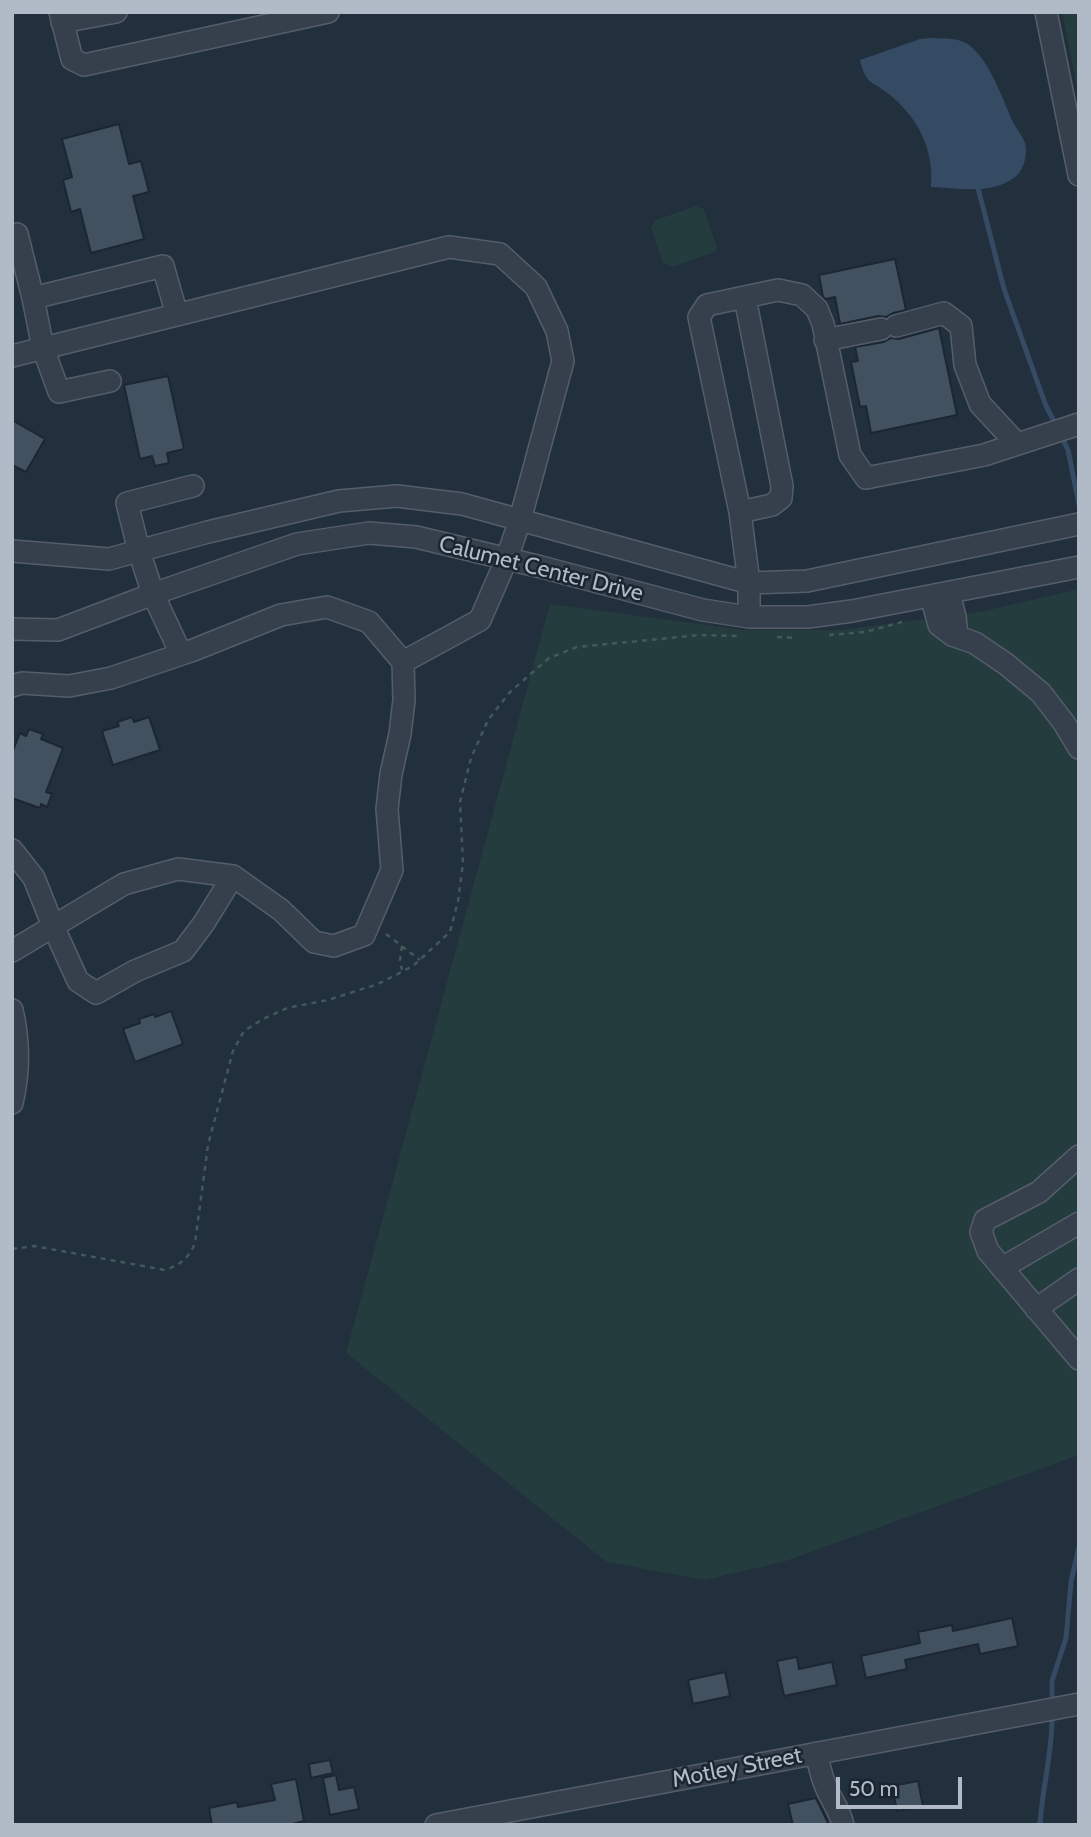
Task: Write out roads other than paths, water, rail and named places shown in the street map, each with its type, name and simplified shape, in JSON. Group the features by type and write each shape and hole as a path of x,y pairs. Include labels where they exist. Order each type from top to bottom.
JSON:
{"street":[{"path":"113,12 61,17 72,59 84,65 328,12"},
{"path":"1046,12 1079,175"},
{"path":"17,234 43,348 58,391 110,382"},
{"path":"12,356 449,247 500,254 536,288 557,331 563,361 520,520 480,620 403,662"},
{"path":"33,298 163,266 177,315"},
{"path":"749,617 749,583 740,512 699,317 707,305 778,290 802,295 817,309 823,324 850,454 866,478 984,455 1079,424"},
{"path":"740,512 772,505 781,498 782,486 745,298"},
{"path":"825,340 944,313 961,326 965,365 980,404 1017,444"},
{"path":"181,654 152,594 127,503 192,486"},
{"name":"Calumet Center Drive","path":"12,551 109,559 340,501 397,496 462,504 749,583 807,581 1079,524"},
{"path":"355,499 359,535"},
{"name":"Calumet Center Drive","path":"12,629 58,630 296,544 369,533 416,537 690,607 749,617 808,617 852,611 1079,568"},
{"path":"940,594 939,625 952,635 975,643 1041,693 1079,748"},
{"path":"12,686 22,683 69,686 111,678 281,615 327,607 369,622 403,662 404,700 387,810 392,870 364,935 334,946 314,942 281,910 233,876 178,869 124,884 12,951"},
{"path":"12,850 34,878 78,981 96,993 135,971 183,951 233,876"},
{"path":"12,1010 17,1081 12,1103"},
{"path":"1074,1347 1036,1309 988,1251 981,1232 985,1220 1039,1192 1079,1156"},
{"path":"1002,1268 1079,1223"},
{"path":"1036,1309 1079,1279"},
{"name":"Motley Street","path":"449,1823 1079,1704"},
{"path":"816,1753 824,1784 837,1805 843,1825"}],"water":[{"path":"920,39 965,42 984,61 995,82 1026,147 1021,171 1006,183 974,189 931,187 930,160 917,125 900,104 870,82 865,74 860,60"}],"waterway":[{"path":"978,188 1004,289 1046,406 1057,427"},
{"path":"1061,436 1068,450 1079,505"},
{"path":"1052,1704 1052,1681 1066,1638 1071,1582 1079,1546"},
{"path":"1040,1825 1052,1714"}]}
